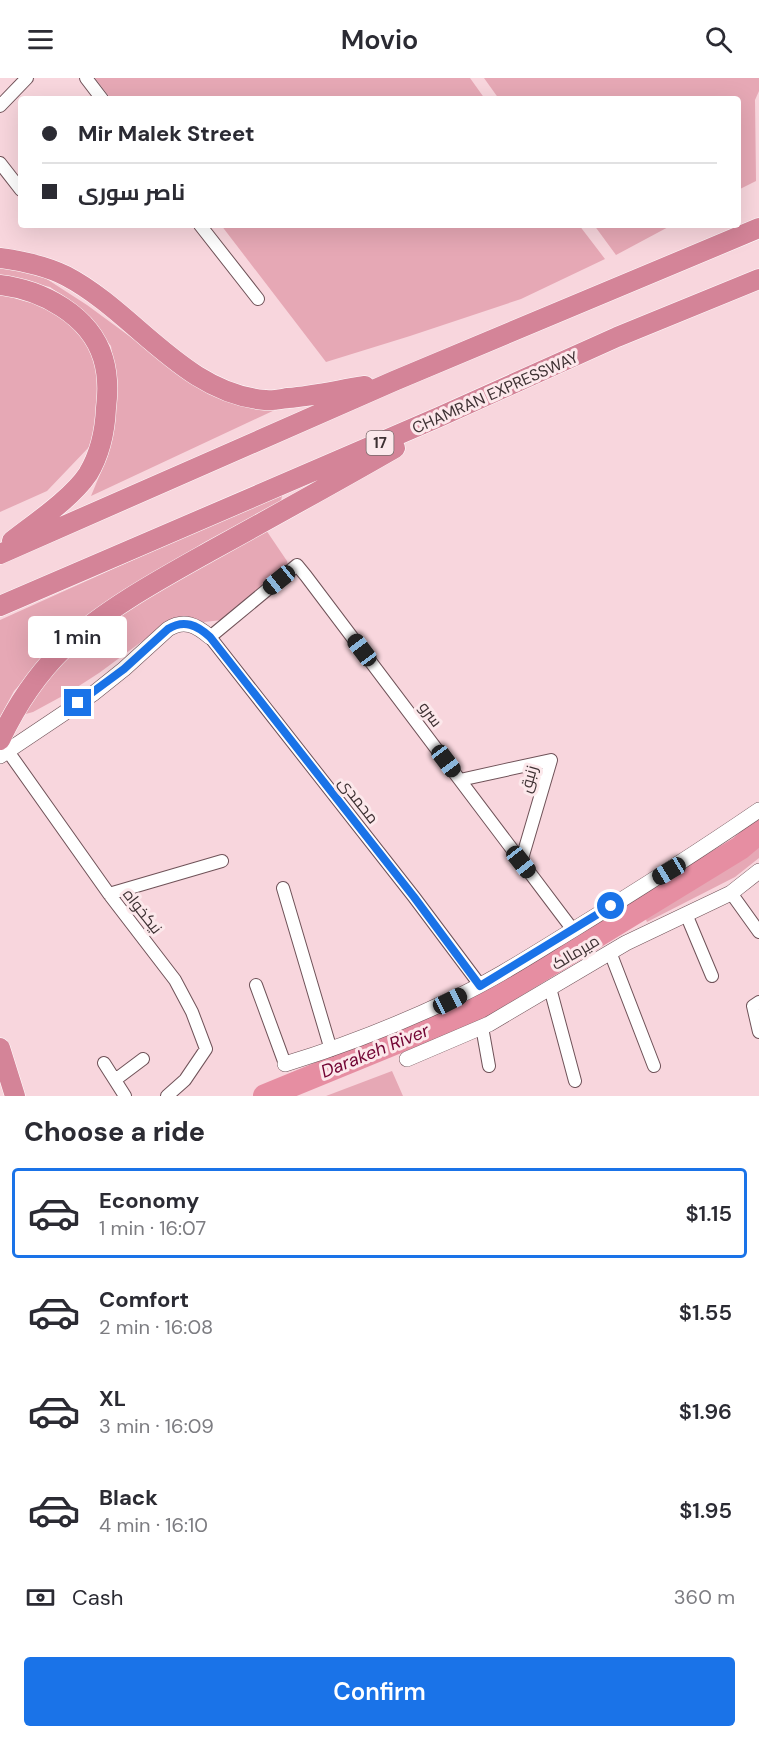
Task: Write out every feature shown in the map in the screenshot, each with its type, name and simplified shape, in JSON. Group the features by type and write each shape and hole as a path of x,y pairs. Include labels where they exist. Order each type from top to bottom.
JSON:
{"highway":[{"path":"0,553 394,381 759,228"},
{"path":"0,258 21,261 65,276 130,322 180,364 207,381 237,395 267,400 296,398 394,381"},
{"name":"CHAMRAN EXPRESSWAY","path":"0,606 439,417 617,337 759,279"},
{"path":"0,285 40,294 64,308 86,329 103,357 107,398 101,444 82,482 0,553"},
{"path":"2,748 9,722 33,684 64,647 89,627 185,565 334,483 406,441 439,417"},
{"path":"0,1048 15,1096"}],"street":[{"path":"0,106 27,78"},
{"path":"86,78 100,96"},
{"path":"0,164 18,186"},
{"path":"202,228 258,298"},
{"name":"سرو","path":"210,637 297,565 573,930"},
{"path":"2,748 94,693 175,624 191,624 210,637"},
{"name":"محمدی","path":"210,637 414,897 480,986"},
{"name":"نیکخواه","path":"2,748 175,980 192,1012 206,1049 185,1080 167,1096"},
{"name":"زنبق","path":"460,780 551,760 521,862"},
{"path":"256,985 285,1064 331,1050 450,1001 480,986 669,871 759,810"},
{"path":"109,894 222,861"},
{"name":"میرمالک","path":"407,1059 482,1027 626,943 731,893 759,871"},
{"path":"283,888 331,1050"},
{"path":"731,893 759,932"},
{"path":"686,914 712,976"},
{"path":"610,952 654,1066"},
{"path":"550,988 575,1081"},
{"path":"759,1002 753,1006 759,1032"},
{"path":"482,1027 489,1066"},
{"path":"115,1080 143,1059"},
{"path":"105,1063 125,1096"}],"shaded area":[{"path":"95,78 470,78 483,96 109,96"},
{"path":"484,78 759,78 759,91 755,100 756,181 741,188 741,96 497,96"},
{"path":"223,228 581,228 605,259 521,299 326,362"},
{"path":"596,228 666,228 616,255"},
{"path":"0,267 42,276 87,305 204,391 228,402 277,409 91,496 108,455 115,423 117,386 111,346 82,310 50,287 0,276"},
{"path":"0,292 39,303 70,324 89,346 100,384 97,424 90,446 47,491 0,512"},
{"path":"282,496 280,506 34,669 14,691 0,717 0,620 257,504"},
{"path":"266,530 287,561 288,568 222,620 204,622 189,618 167,623 68,693 33,712 22,715 52,671 99,629 154,594"},
{"path":"759,842 759,858 735,877 647,922 645,917"},
{"path":"392,1071 403,1096 326,1096"}],"waterway":[{"name":"Darakeh River","path":"265,1096 475,1010 740,848 759,832"}],"route":[{"path":"78,703 124,669 175,624 191,624 200,628 210,637 400,879 480,986 611,906"}]}
